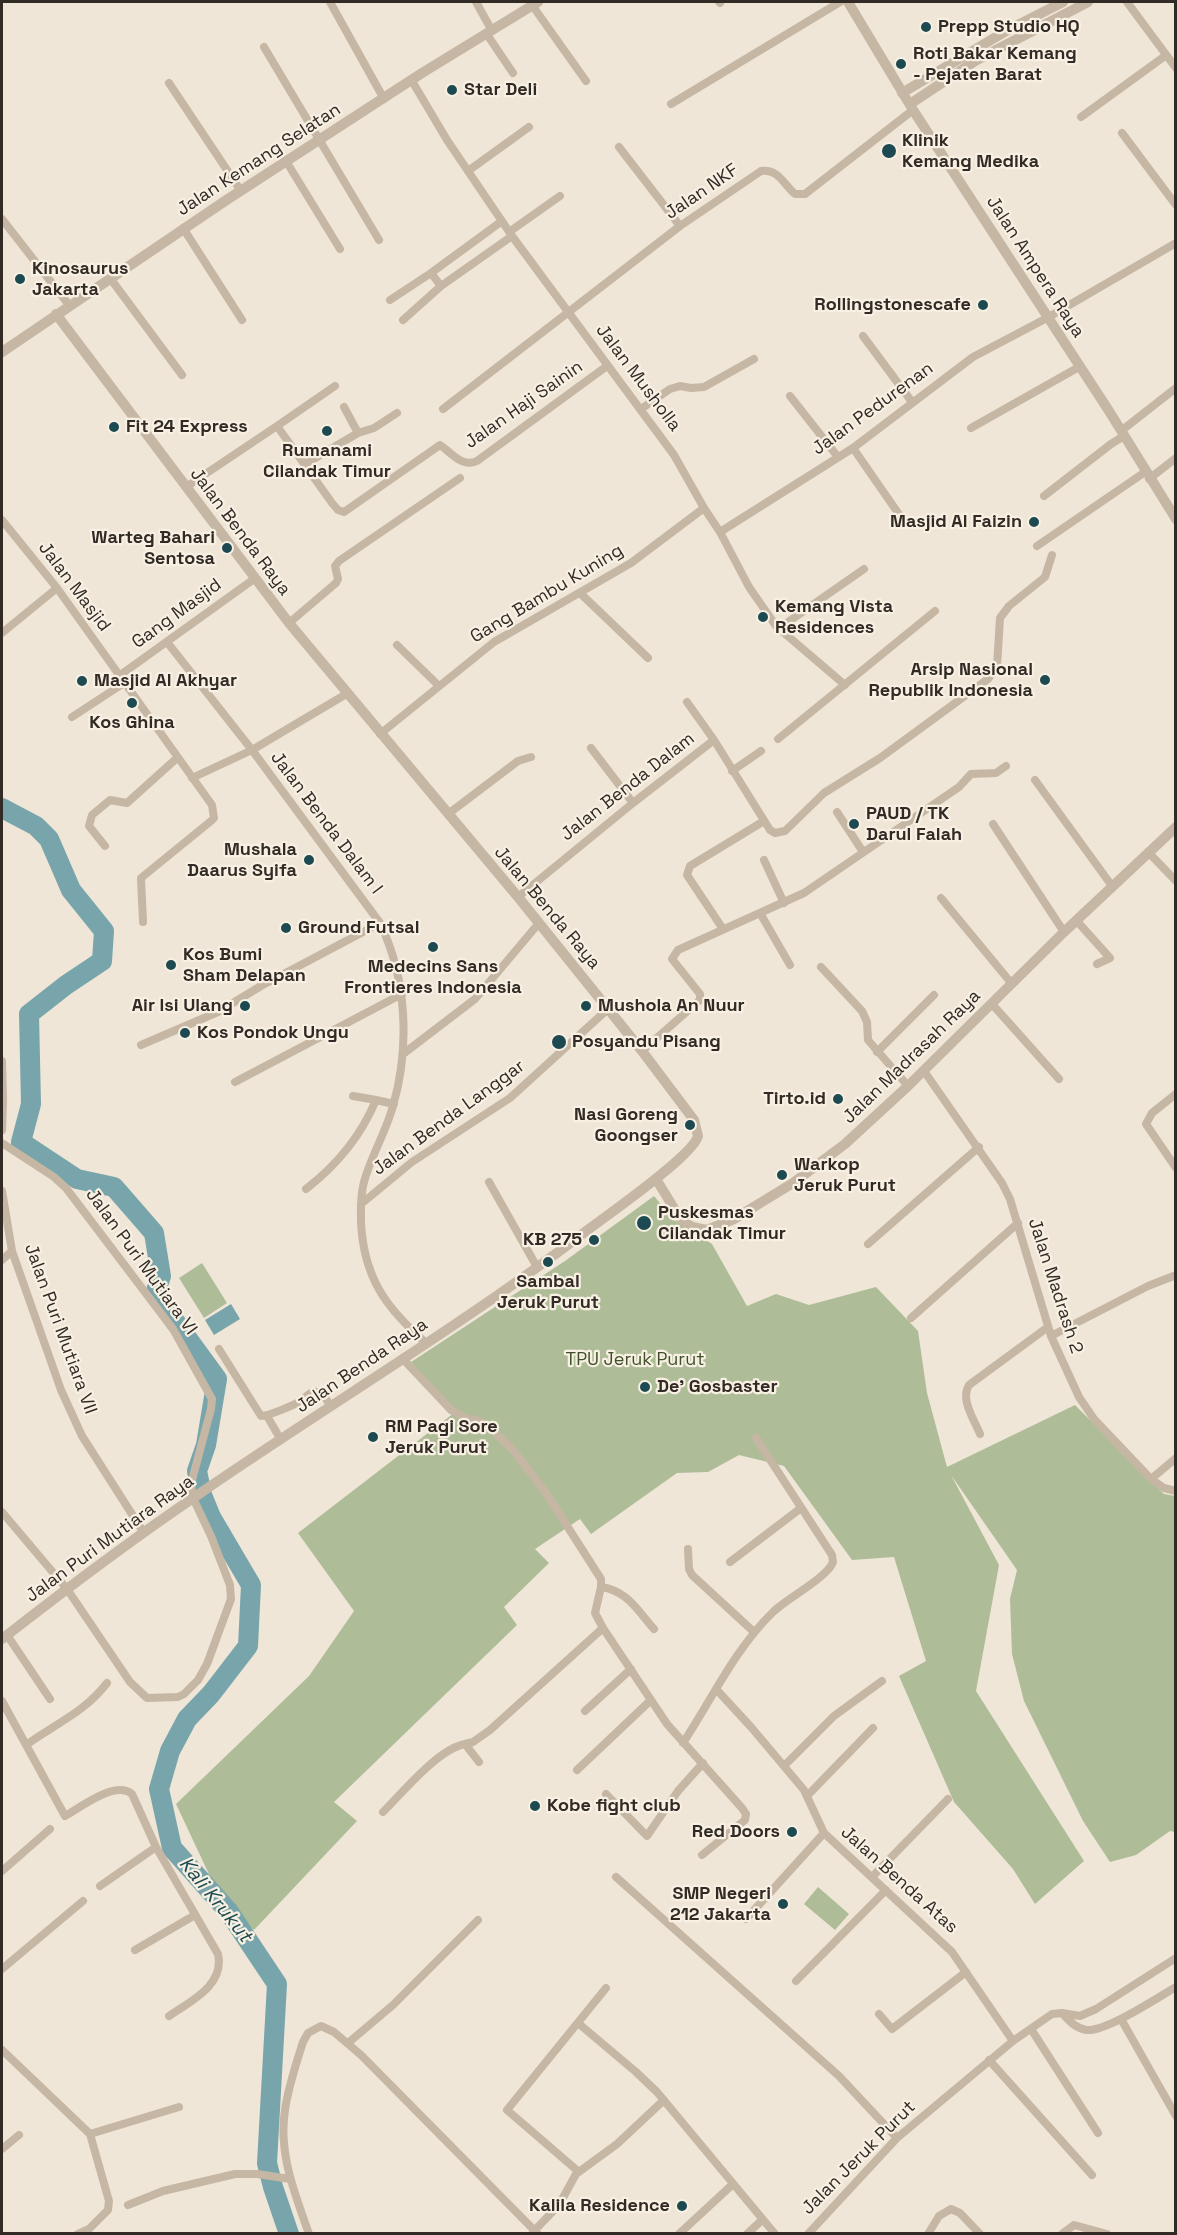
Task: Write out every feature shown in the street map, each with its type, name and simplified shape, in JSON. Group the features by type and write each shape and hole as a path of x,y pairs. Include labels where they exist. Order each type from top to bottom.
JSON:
{"street":[{"path":"330,2 384,99"},
{"path":"476,2 488,31 513,73"},
{"path":"671,104 840,2"},
{"name":"Jalan Ampera Raya","path":"848,2 902,93 1176,519"},
{"path":"902,93 1006,31 1063,2"},
{"path":"911,107 975,61 1088,2"},
{"path":"1127,2 1176,68"},
{"path":"535,3 586,81"},
{"name":"Jalan Kemang Selatan","path":"2,352 183,228 535,3"},
{"path":"264,47 379,240"},
{"path":"1081,117 1165,56"},
{"name":"Jalan Musholla","path":"412,81 447,140 511,234 674,455 720,532 749,587 778,628 845,685"},
{"path":"169,83 241,191"},
{"name":"Jalan NKF","path":"443,409 680,226 764,170 776,174 795,194 805,194 911,107"},
{"path":"468,171 529,127"},
{"path":"1122,133 1176,205"},
{"path":"619,147 680,226"},
{"path":"286,161 340,249"},
{"path":"403,320 441,286 561,196"},
{"path":"2,219 69,305"},
{"path":"390,300 502,221"},
{"path":"183,228 242,320"},
{"name":"Jalan Pedurenan","path":"720,532 853,448 973,357 1174,246"},
{"path":"431,273 441,286"},
{"path":"110,278 182,375"},
{"name":"Jalan Benda Raya","path":"56,314 254,579 609,1008 694,1120 698,1132 698,1140 693,1148 656,1179 537,1267 209,1487"},
{"path":"863,336 912,402"},
{"path":"641,410 670,389 680,386 704,387 754,359"},
{"name":"Jalan Haji Sainin","path":"277,426 332,503 338,510 344,512 440,446 464,463 477,462 607,366"},
{"path":"971,428 1079,367"},
{"path":"186,487 336,386"},
{"path":"1044,496 1111,444 1176,388"},
{"path":"790,396 838,457"},
{"path":"344,407 358,433"},
{"path":"305,464 398,413"},
{"path":"853,448 905,523"},
{"path":"1037,546 1176,458"},
{"path":"289,623 336,584 338,579 335,566 339,561 460,478"},
{"name":"Gang Bambu Kuning","path":"380,734 514,630 642,556 704,508"},
{"name":"Jalan Masjid","path":"2,520 57,588 212,805 214,818 144,874 140,880 143,922"},
{"path":"723,929 687,875 690,866 764,822 772,832 785,831 824,793 879,758 980,686 997,666 1000,618 1009,606 1045,577 1052,555"},
{"path":"778,628 864,569"},
{"name":"Gang Masjid","path":"72,717 167,642 254,579"},
{"path":"2,633 57,588"},
{"path":"580,593 648,658"},
{"path":"778,739 935,611"},
{"name":"Jalan Benda Dalam I","path":"167,642 252,750 380,923 392,951 402,994 403,1054 394,1104 364,1182 361,1204 365,1255 374,1281 390,1307 426,1343"},
{"path":"397,645 439,686"},
{"path":"192,778 252,750 348,693"},
{"path":"687,702 714,740"},
{"name":"Jalan Benda Dalam","path":"518,897 633,802 714,740 764,822"},
{"path":"591,748 633,802"},
{"path":"732,771 761,751"},
{"path":"448,814 518,761 531,756"},
{"path":"105,846 89,826 92,815 110,801 127,803 177,758"},
{"path":"642,1051 700,1000 700,994 673,961 673,956 678,950 812,887 959,787 971,774 996,773 1005,766"},
{"path":"1035,780 1112,886"},
{"path":"837,812 863,852"},
{"path":"993,824 1065,932"},
{"name":"Jalan Madrasah Raya","path":"656,1179 680,1218 700,1230 716,1228 793,1183 845,1144 908,1086 1076,920 1176,827"},
{"path":"1148,852 1176,881"},
{"path":"764,860 782,903"},
{"path":"941,898 1012,984"},
{"path":"760,913 790,965"},
{"path":"1076,920 1114,957 1098,964"},
{"path":"141,1045 218,1012 261,986 380,923"},
{"path":"403,1054 475,999 539,923"},
{"path":"821,967 862,1011 866,1019 868,1040 908,1086"},
{"path":"235,1082 402,994"},
{"path":"877,1052 934,995"},
{"path":"992,1004 1059,1079"},
{"name":"Jalan Benda Langgar","path":"361,1204 411,1162 510,1098 609,1008"},
{"path":"2,1061 2,1130"},
{"name":"Jalan Madrash 2","path":"924,1071 1002,1183 1018,1223 1049,1332 1085,1407 1151,1479 1164,1488 1176,1491"},
{"path":"1176,1094 1152,1113 1146,1124 1176,1168"},
{"path":"353,1096 394,1104"},
{"path":"306,1189 325,1174 348,1149 376,1100"},
{"name":"Jalan Puri Mutiara VI","path":"2,1143 54,1177 66,1188 173,1329 210,1395 211,1409 192,1476 195,1497"},
{"path":"868,1244 979,1147"},
{"path":"489,1182 537,1267"},
{"name":"Jalan Puri Mutiara VII","path":"2,1191 12,1251 61,1390 78,1428 144,1533"},
{"path":"911,1317 1018,1223"},
{"path":"2,1260 12,1251"},
{"path":"980,1434 966,1400 965,1392 969,1385 1049,1332 1176,1275"},
{"path":"219,1348 261,1416 267,1416 298,1403 313,1392 324,1396 331,1406"},
{"path":"403,1359 451,1410 467,1419 487,1425 513,1450 546,1493 601,1579 595,1613 603,1628 667,1724 742,1808 746,1817 702,1855"},
{"path":"267,1416 281,1440"},
{"path":"683,1743 754,1632 776,1609 826,1572 833,1562 832,1555 756,1438"},
{"path":"1151,1479 1176,1458"},
{"name":"Jalan Puri Mutiara Raya","path":"4,1637 209,1487"},
{"path":"2,1512 67,1589 125,1677 147,1698 156,1698 178,1696 189,1690 198,1680 207,1664 231,1599 230,1585 195,1497"},
{"path":"730,1562 801,1508"},
{"path":"688,1549 688,1569 692,1575 754,1632"},
{"path":"601,1587 616,1590 625,1596 654,1629"},
{"path":"383,1812 441,1755 453,1748 473,1742 490,1730 603,1628"},
{"path":"4,1637 50,1699"},
{"path":"585,1711 631,1669"},
{"path":"785,1766 834,1716 882,1681"},
{"path":"26,1745 78,1713 98,1695 107,1683"},
{"name":"Jalan Benda Atas","path":"716,1689 785,1766 807,1796 824,1833 946,1945 1013,2041"},
{"path":"577,1770 651,1700"},
{"path":"2,1701 64,1816 112,1790 128,1791 132,1794 156,1847 218,1954 219,1961 209,1988 169,2016"},
{"path":"807,1796 873,1728"},
{"path":"465,1744 479,1762"},
{"path":"606,1794 647,1836 678,1791 703,1763"},
{"path":"872,1877 948,1799"},
{"path":"2,1871 50,1829"},
{"path":"746,1919 824,1833"},
{"path":"100,1886 156,1847"},
{"path":"616,1877 839,2076 897,2138"},
{"path":"796,1981 886,1890"},
{"path":"2,1969 83,1901"},
{"path":"135,1950 195,1915"},
{"path":"348,2043 393,2006 478,1920"},
{"name":"Jalan Jeruk Purut","path":"808,2234 897,2138 1013,2041 1052,2014 1062,2013 1074,2017 1087,2014 1176,1958"},
{"path":"879,2014 892,2029 966,1972"},
{"path":"1062,2013 1074,2026 1084,2030 1094,2030 1120,2019 1176,1987"},
{"path":"579,2172 507,2110 606,1988"},
{"path":"1120,2019 1176,2116"},
{"path":"578,2023 636,2072 664,2100 775,2234"},
{"path":"309,2234 286,2178 285,2110 303,2042 308,2033 321,2026 334,2032 348,2043 535,2232 559,2205 579,2172 612,2149 664,2100"},
{"path":"1031,2029 1098,2133"},
{"path":"2,2050 90,2134 109,2201 108,2210 90,2231 78,2234"},
{"path":"989,2060 1092,2175"},
{"path":"90,2134 179,2107"},
{"path":"2,2150 19,2135"},
{"path":"128,2205 164,2191 235,2174 286,2178"},
{"path":"679,2234 733,2184"},
{"path":"928,2234 939,2216 951,2209 960,2213 980,2234"},
{"path":"747,2234 762,2220"},
{"path":"1062,2234 1074,2225 1107,2234"}],"green space":[{"name":"TPU Jeruk Purut","path":"654,1196 674,1220 712,1244 747,1306 776,1294 809,1305 876,1287 918,1331 927,1393 947,1467 1075,1405 1164,1494 1175,1496 1175,1832 1170,1831 1136,1855 1110,1862 1083,1821 1024,1701 1012,1654 1010,1599 1017,1570 951,1475 999,1565 976,1691 1084,1861 1035,1904 1013,1869 954,1802 899,1676 926,1661 894,1557 852,1560 784,1466 739,1455 708,1472 677,1473 591,1534 580,1519 535,1549 549,1563 504,1607 517,1625 334,1802 357,1821 254,1930 223,1904 176,1804 309,1676 354,1611 298,1533 454,1413 405,1366 565,1261"},
{"path":"202,1263 227,1303 204,1318 179,1278"},
{"path":"818,1887 849,1914 835,1930 804,1904"}],"water":[{"path":"231,1304 240,1319 214,1335 205,1320"}],"waterway":[{"name":"Kali Krukut","path":"2,808 36,826 49,839 71,890 104,931 102,961 29,1014 31,1104 21,1142 77,1179 114,1187 154,1233 161,1276 155,1294 217,1379 206,1445 197,1471 202,1495 211,1517 251,1585 248,1646 211,1694 187,1719 170,1751 159,1789 172,1848 229,1912 277,1984 267,2163 289,2234"}],"place":[{"name":"Prepp Studio HQ","path":"926,27"},
{"name":"Roti Bakar Kemang - Pejaten Barat","path":"901,64"},
{"name":"Star Deli","path":"452,90"},
{"name":"Klinik Kemang Medika","path":"889,151"},
{"name":"Kinosaurus Jakarta","path":"20,279"},
{"name":"Rollingstonescafe","path":"983,305"},
{"name":"Fit 24 Express","path":"114,427"},
{"name":"Rumanami Cilandak Timur","path":"327,431"},
{"name":"Masjid Al Faizin","path":"1034,522"},
{"name":"Warteg Bahari Sentosa","path":"227,548"},
{"name":"Kemang Vista Residences","path":"763,617"},
{"name":"Arsip Nasional Republik Indonesia","path":"1045,680"},
{"name":"Masjid Al Akhyar","path":"82,681"},
{"name":"Kos Ghina","path":"132,703"},
{"name":"PAUD / TK Darul Falah","path":"854,824"},
{"name":"Mushala Daarus Syifa","path":"309,860"},
{"name":"Ground Futsal","path":"286,928"},
{"name":"Medecins Sans Frontieres Indonesia","path":"433,947"},
{"name":"Kos Bumi Sham Delapan","path":"171,965"},
{"name":"Air Isi Ulang","path":"245,1006"},
{"name":"Mushola An Nuur","path":"586,1006"},
{"name":"Kos Pondok Ungu","path":"185,1033"},
{"name":"Posyandu Pisang","path":"559,1042"},
{"name":"Tirto.id","path":"838,1099"},
{"name":"Nasi Goreng Goongser","path":"690,1125"},
{"name":"Warkop Jeruk Purut","path":"782,1175"},
{"name":"Puskesmas Cilandak Timur","path":"644,1223"},
{"name":"KB 275","path":"594,1240"},
{"name":"Sambal Jeruk Purut","path":"548,1262"},
{"name":"De' Gosbaster","path":"645,1387"},
{"name":"RM Pagi Sore Jeruk Purut","path":"373,1437"},
{"name":"Kobe fight club","path":"535,1806"},
{"name":"Red Doors","path":"792,1832"},
{"name":"SMP Negeri 212 Jakarta","path":"783,1904"},
{"name":"Kalila Residence","path":"682,2206"}]}
